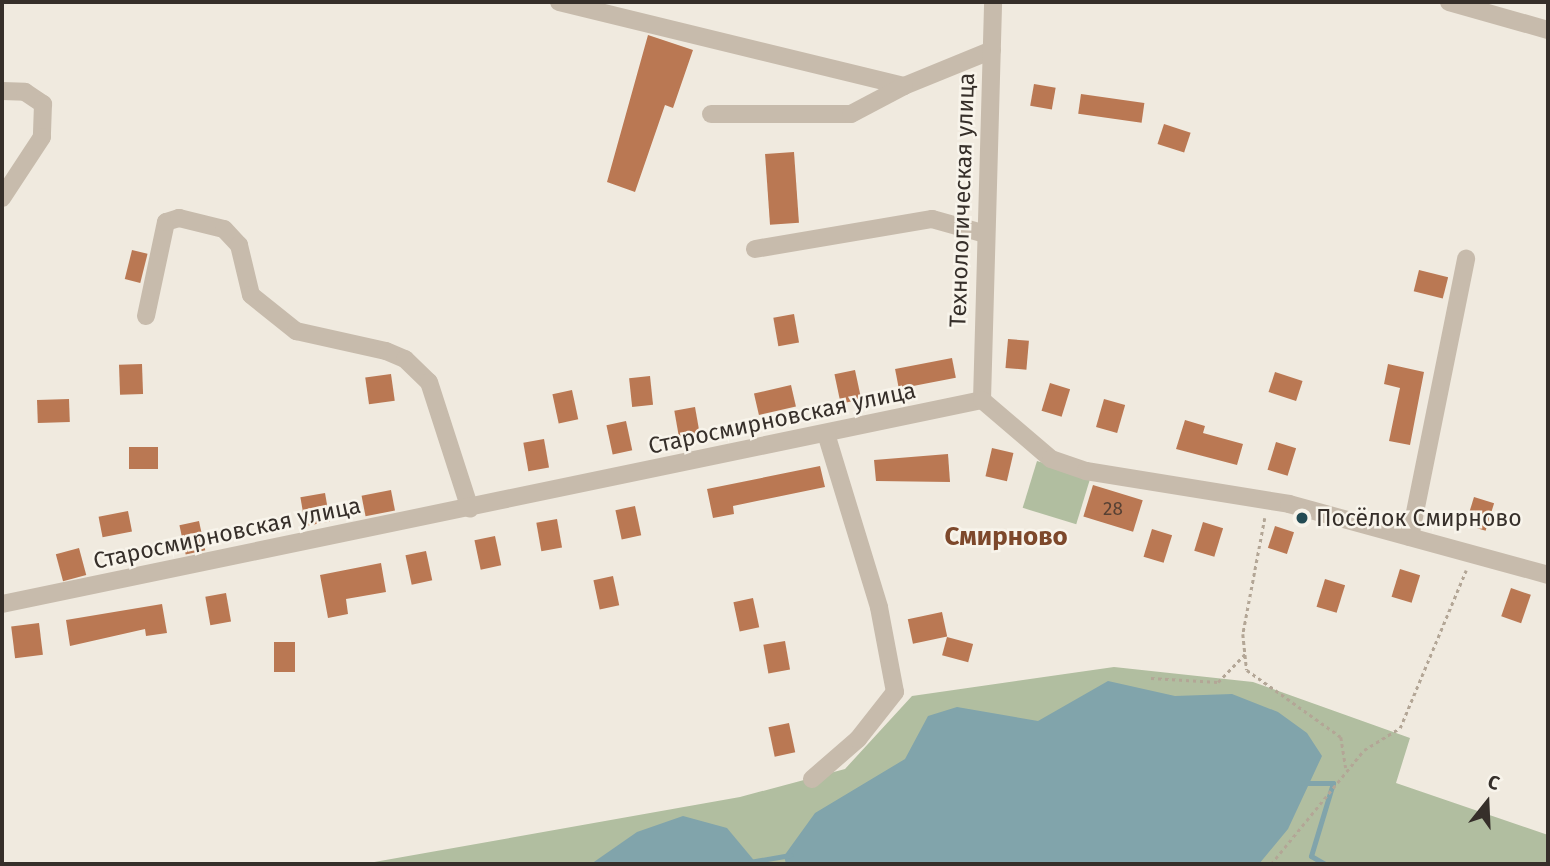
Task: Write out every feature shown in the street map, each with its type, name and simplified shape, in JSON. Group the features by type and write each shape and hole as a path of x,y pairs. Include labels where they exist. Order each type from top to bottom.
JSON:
{"street":[{"path":"558,2 904,86"},
{"name":"Технологическая улица","path":"982,400 982,233 993,2"},
{"path":"1449,2 1548,30"},
{"path":"711,114 851,114 904,86 992,50"},
{"path":"2,91 25,92 43,104 42,137 2,198"},
{"path":"146,316 166,222 179,218 224,229 239,245 251,295 296,331 395,355 429,382 470,509"},
{"path":"755,249 932,219 982,233"},
{"path":"1410,537 1466,259"},
{"path":"982,400 1051,459 1124,480 1268,501 1548,575"},
{"name":"Старосмирновская улица","path":"2,604 470,509 982,400"},
{"path":"812,779 858,739 895,692 879,607 826,434"}],"path":[{"path":"1268,501 1243,635 1247,670 1341,737 1346,769"},
{"path":"1271,864 1346,769 1401,728 1472,554"},
{"path":"1151,678 1218,682 1245,653"}],"green space":[{"path":"1037,461 1091,477 1076,524 1023,508"},
{"path":"1114,667 1253,682 1410,738 1396,783 1548,835 1548,864 363,864 740,797 845,769 912,696"}],"water":[{"path":"1108,681 1175,696 1232,694 1278,712 1307,733 1322,756 1288,829 1259,864 786,864 784,856 815,813 905,759 928,716 957,707 1038,721"},
{"path":"683,816 727,828 757,864 591,864 637,832"}],"building":[{"path":"648,35 693,50 673,108 665,105 635,192 607,182"},
{"path":"1034,84 1056,88 1052,109 1030,106"},
{"path":"1081,94 1144,103 1142,123 1078,114"},
{"path":"1164,124 1191,133 1184,153 1158,144"},
{"path":"794,152 799,223 770,225 765,154"},
{"path":"132,250 148,254 140,283 125,279"},
{"path":"1419,270 1448,277 1443,299 1414,291"},
{"path":"794,314 799,343 778,346 773,318"},
{"path":"1008,339 1029,341 1026,370 1005,368"},
{"path":"952,358 956,378 899,389 895,369"},
{"path":"142,364 143,394 120,395 119,365"},
{"path":"1388,364 1424,372 1410,445 1389,441 1400,388 1384,384"},
{"path":"855,370 861,399 841,404 834,374"},
{"path":"1275,372 1303,381 1296,401 1269,392"},
{"path":"391,374 395,401 369,404 365,378"},
{"path":"650,376 653,405 632,407 629,378"},
{"path":"1050,383 1070,389 1062,417 1042,411"},
{"path":"791,385 796,406 759,415 754,394"},
{"path":"572,390 578,419 559,424 552,394"},
{"path":"69,399 70,422 38,423 37,400"},
{"path":"1104,399 1125,405 1117,433 1096,427"},
{"path":"695,407 700,436 679,439 674,411"},
{"path":"1185,420 1205,426 1203,433 1243,444 1237,465 1176,449"},
{"path":"626,421 632,450 613,455 606,425"},
{"path":"544,439 549,468 528,471 523,443"},
{"path":"1276,442 1296,448 1288,476 1268,470"},
{"path":"129,447 158,447 158,469 129,469"},
{"path":"992,448 1013,453 1007,481 985,476"},
{"path":"948,454 950,482 876,481 874,460"},
{"path":"820,466 825,487 733,506 734,514 713,518 707,489"},
{"path":"1093,485 1143,500 1133,532 1083,517"},
{"path":"391,490 395,511 366,516 362,496"},
{"path":"325,493 330,522 305,526 300,497"},
{"path":"1474,497 1494,503 1486,531 1466,525"},
{"path":"635,506 641,535 622,540 615,510"},
{"path":"128,511 132,532 103,537 99,517"},
{"path":"557,519 562,548 541,551 536,523"},
{"path":"199,521 205,550 186,555 179,525"},
{"path":"1203,522 1223,528 1214,557 1194,551"},
{"path":"1275,526 1294,532 1287,554 1268,548"},
{"path":"1152,529 1172,535 1164,563 1144,557"},
{"path":"495,536 501,565 481,570 474,540"},
{"path":"79,548 86,575 63,581 56,554"},
{"path":"426,551 432,580 412,585 405,555"},
{"path":"381,563 386,592 346,599 348,614 328,618 320,575"},
{"path":"1400,569 1420,575 1412,603 1392,597"},
{"path":"613,576 619,605 600,610 593,580"},
{"path":"1325,579 1345,585 1337,613 1317,607"},
{"path":"1511,588 1531,595 1521,623 1501,616"},
{"path":"226,593 231,622 210,625 205,597"},
{"path":"753,598 759,627 740,632 733,602"},
{"path":"162,604 167,633 146,636 145,629 70,646 66,620"},
{"path":"942,612 947,636 913,644 908,619"},
{"path":"39,623 43,655 15,658 11,626"},
{"path":"947,637 973,644 968,662 942,655"},
{"path":"785,641 790,670 768,673 763,645"},
{"path":"274,642 295,642 295,672 274,672"},
{"path":"789,723 795,752 775,757 768,727"}],"waterway":[{"path":"1303,783 1333,783 1311,856 1325,864"},
{"path":"738,864 790,855"}],"place":[{"name":"Посёлок Смирново","path":"1302,518"}],"district":[{"name":"Смирново","path":"1006,537"}]}
